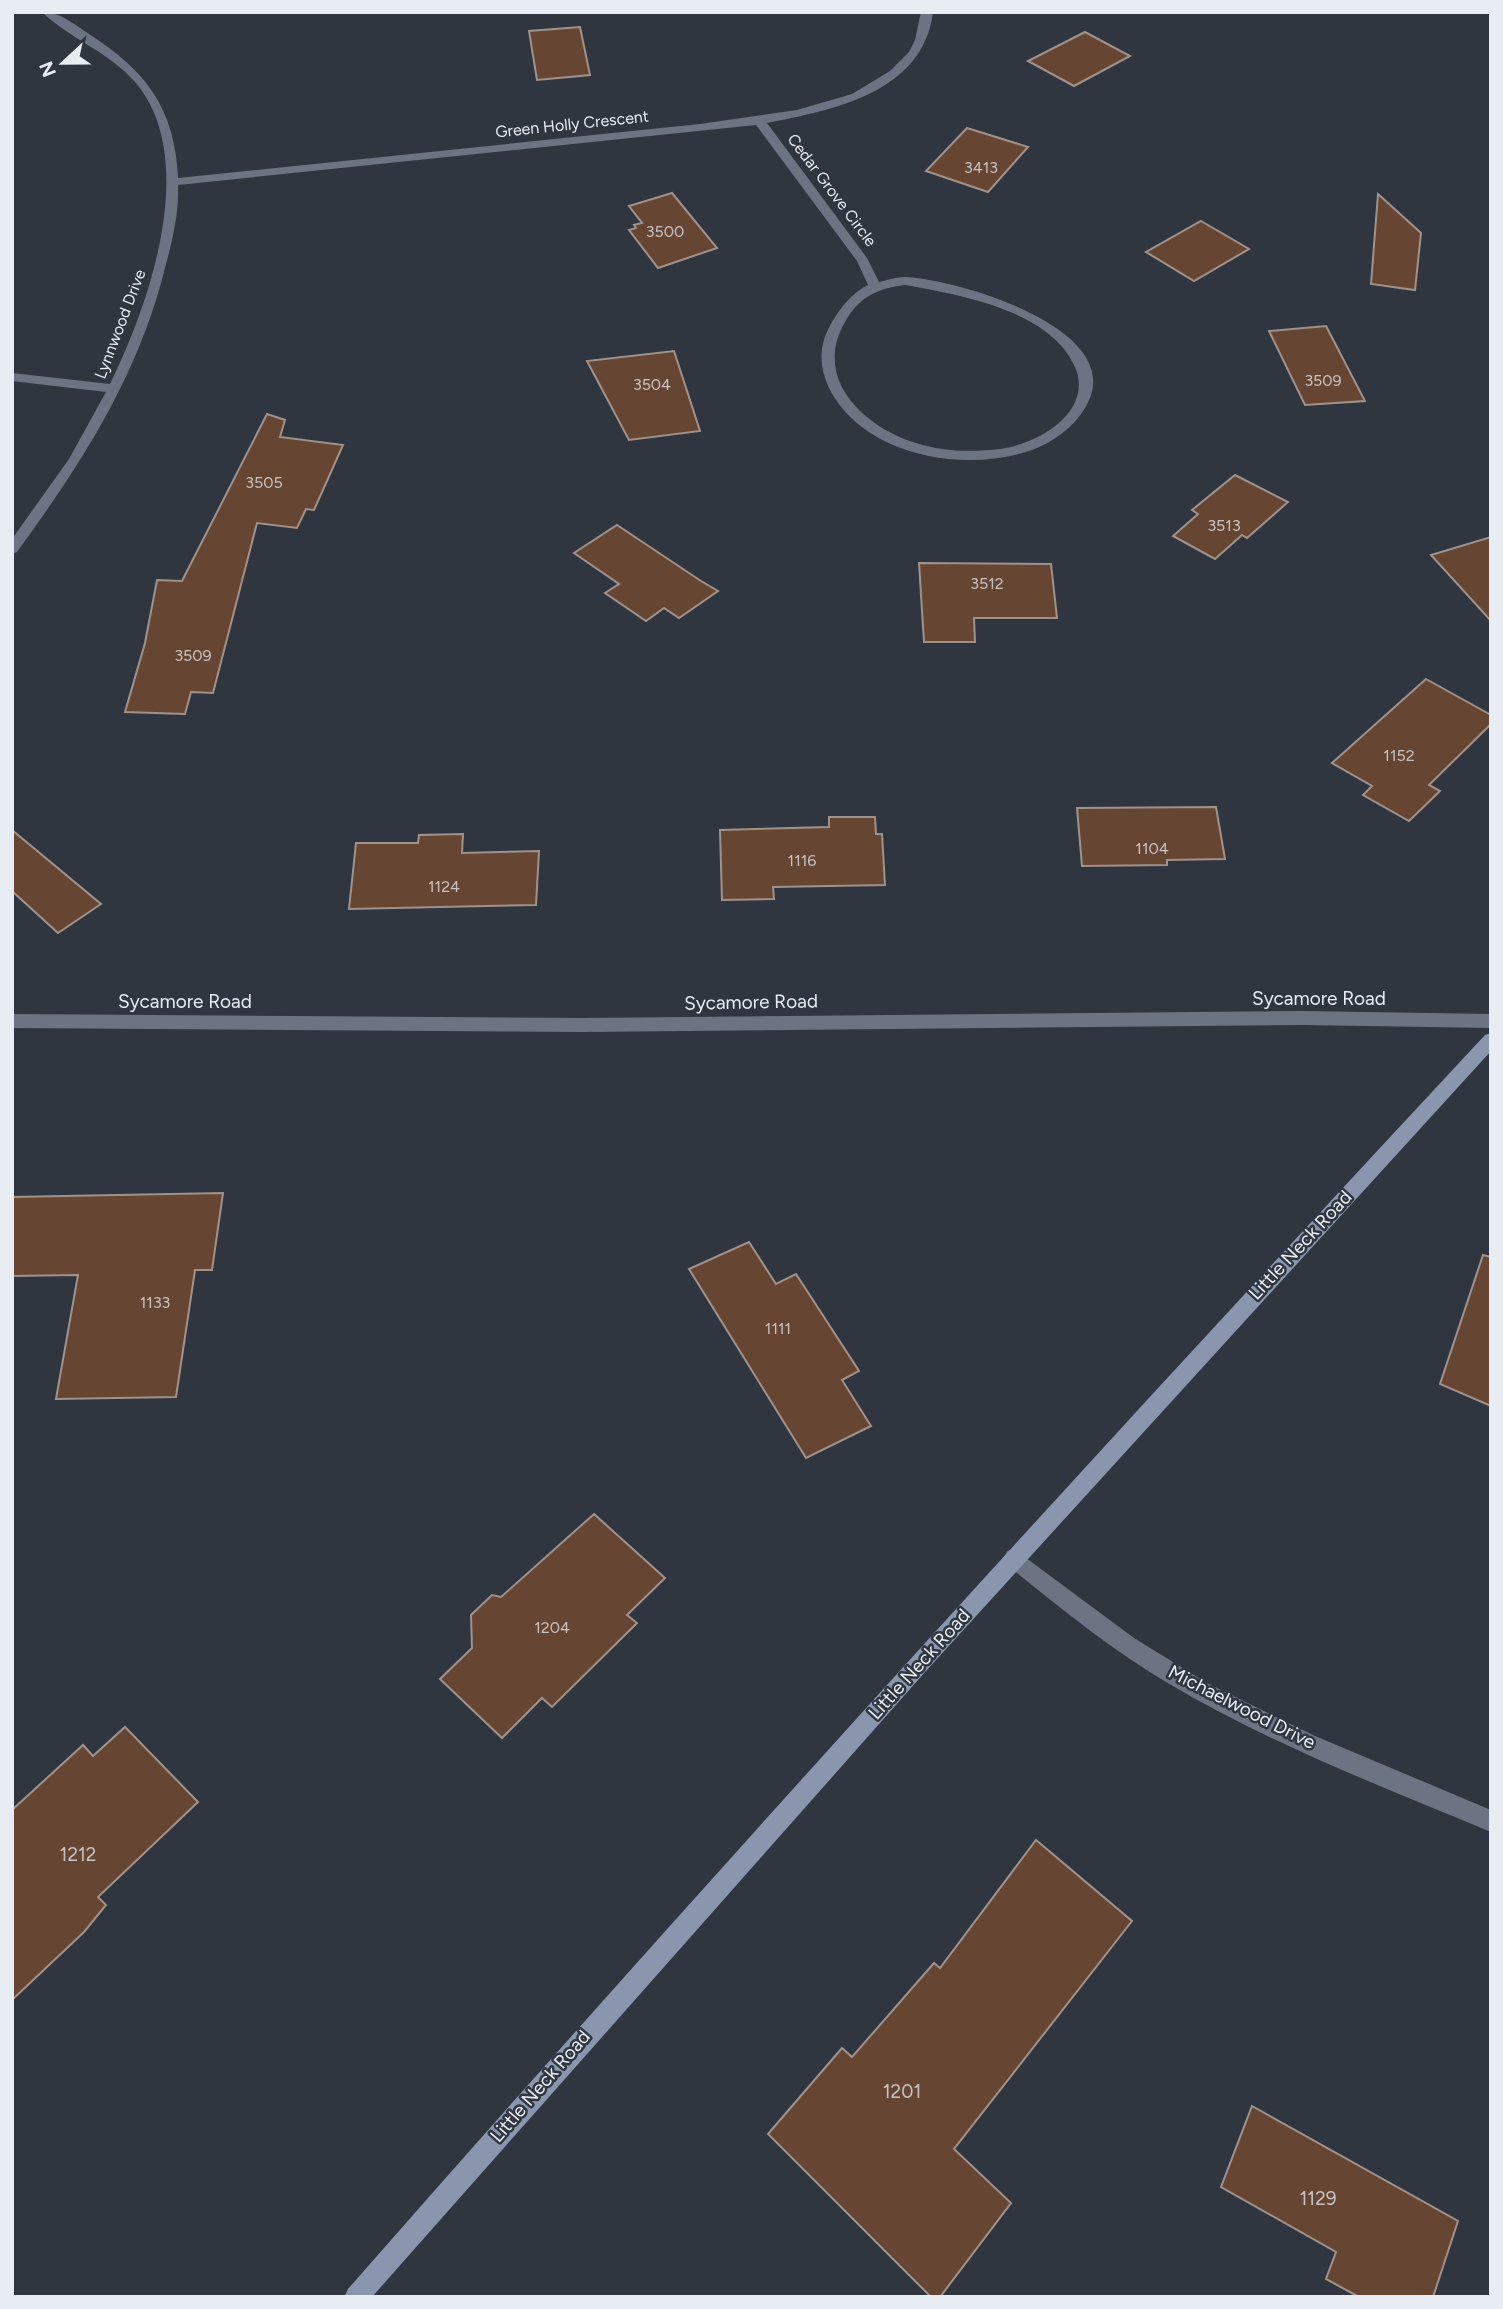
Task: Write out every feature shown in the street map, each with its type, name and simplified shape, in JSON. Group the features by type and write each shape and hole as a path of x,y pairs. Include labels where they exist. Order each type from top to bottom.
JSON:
{"street":[{"name":"Lynnwood Drive","path":"12,549 82,448 114,389 152,295 167,237 172,182 170,142 160,111 137,77 110,52 47,12"},
{"name":"Green Holly Crescent","path":"172,182 758,119 832,105 882,83 905,65 917,50 926,29 927,12"},
{"name":"Cedar Grove Circle","path":"758,119 863,261 874,284"},
{"path":"905,281 981,298 1026,315 1057,332 1072,346 1082,362 1087,383 1082,404 1069,422 1042,441 1012,451 978,456 944,454 910,447 878,431 846,404 835,389 826,366 827,347 835,324 859,294 874,284 905,281"},
{"path":"12,377 114,389"},
{"name":"Sycamore Road","path":"12,1021 597,1025 1289,1018 1491,1021"},
{"name":"Little Neck Road","path":"356,2297 563,2060 1130,1428 1491,1040"},
{"name":"Michaelwood Drive","path":"1014,1558 1100,1628 1198,1690 1285,1732 1491,1821"}],"building":[{"path":"580,27 590,75 537,80 529,31"},
{"path":"1085,32 1130,56 1074,86 1028,61"},
{"path":"967,128 1028,147 988,192 926,171"},
{"path":"672,193 717,248 658,268 629,230 642,223 629,206"},
{"path":"1378,194 1421,233 1415,290 1371,284"},
{"path":"1201,221 1249,249 1194,281 1146,252"},
{"path":"1326,326 1365,401 1305,405 1269,331"},
{"path":"674,351 700,431 629,440 587,361"},
{"path":"267,414 285,420 280,437 343,445 314,510 306,509 297,528 257,523 213,693 191,692 185,714 125,712 145,643 157,580 182,581"},
{"path":"1235,475 1288,502 1247,538 1242,535 1215,559 1173,536 1198,514 1192,510"},
{"path":"617,525 718,591 679,618 664,608 646,621 605,593 619,584 574,553"},
{"path":"1491,537 1491,621 1431,555"},
{"path":"919,563 1051,564 1057,618 974,618 975,642 924,642"},
{"path":"1426,679 1491,715 1491,724 1429,785 1440,791 1409,821 1363,795 1372,786 1332,763"},
{"path":"1216,807 1225,859 1167,860 1167,865 1082,866 1077,808"},
{"path":"829,817 875,817 876,834 882,834 885,885 773,887 774,899 722,900 720,830 829,827"},
{"path":"12,830 101,904 58,933 12,891"},
{"path":"463,834 462,853 539,851 536,905 349,909 356,843 418,843 419,835"},
{"path":"223,1193 212,1270 195,1270 176,1397 56,1399 78,1275 12,1276 12,1197"},
{"path":"749,1242 776,1284 796,1274 859,1371 842,1380 871,1426 806,1458 689,1269"},
{"path":"1483,1255 1491,1257 1491,1406 1440,1384"},
{"path":"594,1514 665,1578 627,1615 637,1623 552,1707 542,1698 502,1738 440,1679 472,1648 471,1615 492,1595 501,1597"},
{"path":"125,1727 198,1802 98,1897 106,1905 84,1932 12,2000 12,1810 83,1745 93,1756"},
{"path":"1036,1840 1132,1921 954,2149 1011,2203 940,2297 931,2297 768,2134 842,2048 852,2057 934,1963 940,1968"},
{"path":"1252,2106 1458,2221 1433,2297 1359,2297 1326,2279 1336,2252 1221,2187"}]}
